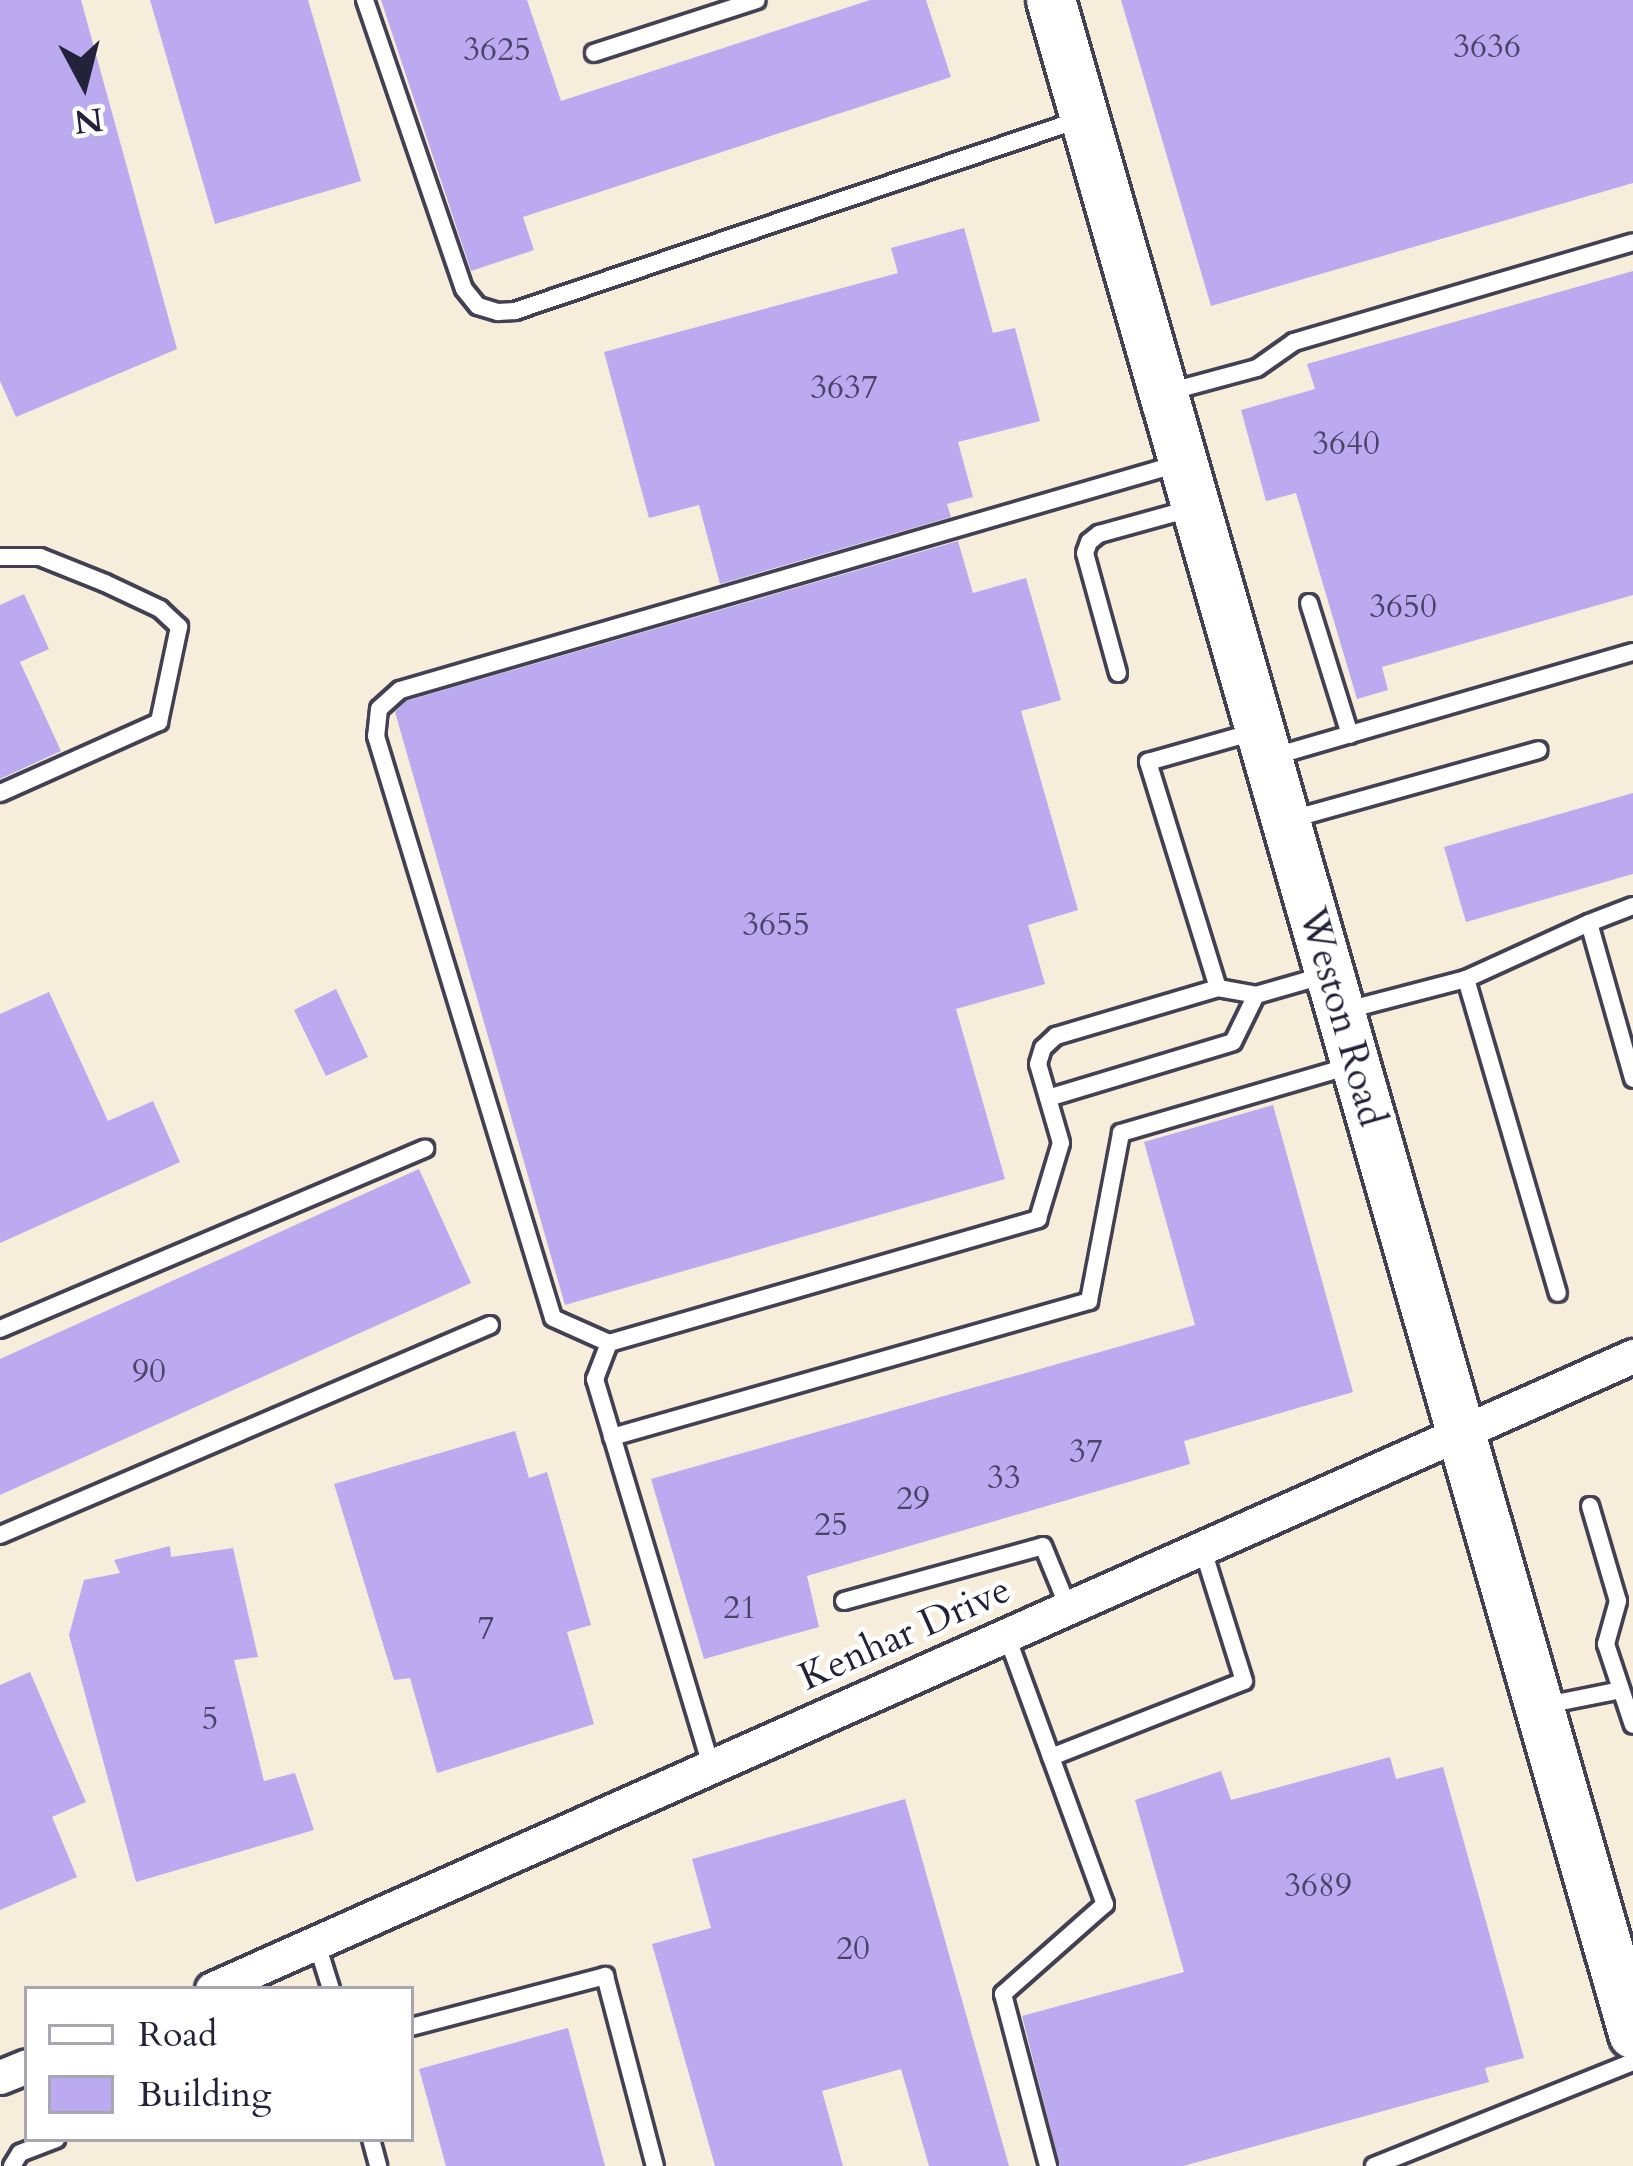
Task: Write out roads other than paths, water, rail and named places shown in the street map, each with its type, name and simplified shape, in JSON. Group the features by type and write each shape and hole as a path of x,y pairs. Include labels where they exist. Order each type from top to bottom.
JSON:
{"main road":[{"name":"Weston Road","path":"1051,0 1539,1706 1624,1966 1633,2033"}],"street":[{"name":"Kenhar Drive","path":"221,1986 1633,1357"}],"lane":[{"path":"365,0 464,289 478,306 498,312 515,311 1085,118"},
{"path":"594,53 757,0"},
{"path":"1164,394 1257,368 1294,342 1633,242"},
{"path":"1118,673 1085,553 1089,542 1190,485"},
{"path":"1190,485 400,690 379,709 376,736 554,1318 609,1343 1039,1219 1061,1144 1038,1064 1042,1048 1056,1036 1218,988 1256,995 1335,993 1466,979 1633,906"},
{"path":"0,556 40,557 160,609 179,627 159,722 0,793"},
{"path":"1309,603 1350,734"},
{"path":"1218,988 1148,762 1350,734 1633,652"},
{"path":"1286,820 1539,750"},
{"path":"1589,922 1633,1078"},
{"path":"1466,979 1558,1293"},
{"path":"1048,1098 1233,1042 1256,995"},
{"path":"612,1437 1088,1301 1121,1132 1355,1065"},
{"path":"0,1329 425,1149"},
{"path":"0,1534 490,1324"},
{"path":"609,1343 595,1378 711,1766"},
{"path":"1589,1506 1618,1601 1606,1644 1633,1725"},
{"path":"844,1601 1042,1546 1068,1607"},
{"path":"1051,1757 1244,1681 1202,1547"},
{"path":"1006,1634 1105,1904 1003,1994 1048,2166"},
{"path":"1539,1706 1621,1690"},
{"path":"317,1945 330,1986"},
{"path":"414,2026 605,1976 655,2166"},
{"path":"1374,2166 1633,2062"},
{"path":"12,2166 20,2153 48,2142"}]}
